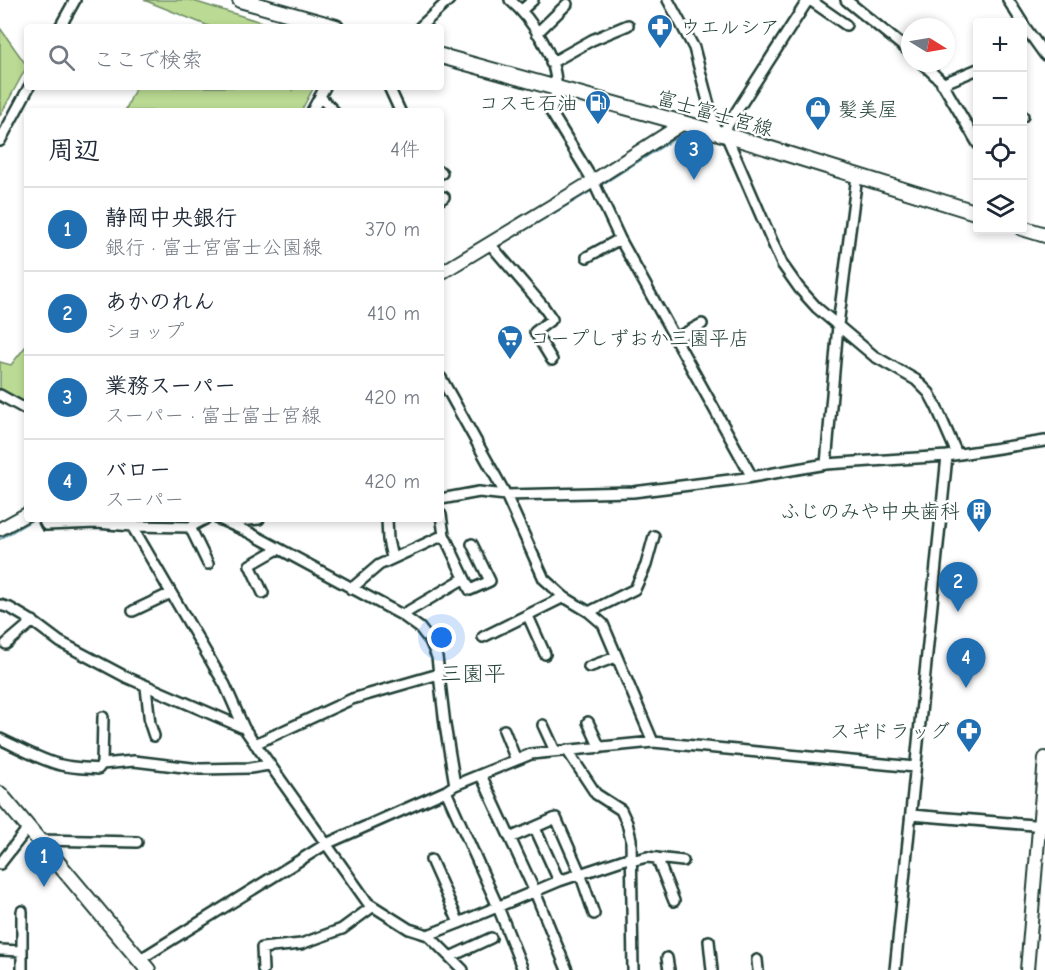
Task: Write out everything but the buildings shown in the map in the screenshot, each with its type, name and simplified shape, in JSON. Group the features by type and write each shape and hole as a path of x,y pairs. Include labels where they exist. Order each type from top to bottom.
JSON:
{"main road":[{"path":"240,0 325,24"},
{"name":"富士富士宮線","path":"444,57 721,134 973,211"},
{"path":"1027,229 1045,235"},
{"path":"0,794 144,965"}],"street":[{"path":"62,24 75,0"},
{"path":"423,24 449,0"},
{"path":"510,0 522,10 546,46 556,89 551,112 595,186 620,239 752,477"},
{"path":"522,10 533,0"},
{"path":"721,134 809,0 821,3 846,24"},
{"path":"846,0 901,45"},
{"path":"1008,0 1019,18"},
{"path":"673,2 694,48 721,134 782,264 817,308 874,356 916,380 928,393 936,406 952,455 915,767 895,970"},
{"path":"537,33 567,4"},
{"path":"551,63 592,40 628,25"},
{"path":"1027,30 1045,55"},
{"path":"942,84 973,71"},
{"path":"931,72 942,84 973,133"},
{"path":"0,141 27,90"},
{"path":"314,108 324,90"},
{"path":"390,90 399,108"},
{"path":"320,97 331,108"},
{"path":"444,271 492,247 595,186 682,124"},
{"path":"826,464 838,325 857,176"},
{"path":"587,257 620,239"},
{"path":"492,247 552,319 535,332 552,360"},
{"path":"674,339 702,324"},
{"path":"444,383 506,495 544,579 564,597 589,612 603,624 653,742"},
{"path":"0,395 24,408"},
{"path":"444,498 479,492 506,495 633,492 752,477 826,464 952,455 1045,441"},
{"path":"3,525 24,515"},
{"path":"44,522 46,525 97,523 190,527 199,522"},
{"path":"224,522 402,615 420,628 430,641 437,657 451,788 523,970"},
{"path":"387,522 392,558"},
{"path":"442,522 444,535 470,591 490,581 472,544"},
{"path":"132,526 225,685 244,728 351,880 372,907 409,929 428,935 463,970"},
{"path":"190,527 208,564"},
{"path":"351,589 379,565 444,535"},
{"path":"589,612 635,589 646,565 654,536"},
{"path":"263,593 250,566 278,549"},
{"path":"402,615 463,579"},
{"path":"133,611 171,593"},
{"path":"483,637 564,597"},
{"path":"0,605 33,621 60,642 146,687 244,728"},
{"path":"528,616 544,654"},
{"path":"6,644 33,621"},
{"path":"589,667 616,657"},
{"path":"255,744 352,699 439,674"},
{"path":"146,687 150,724 154,736"},
{"path":"0,739 61,765 98,769 102,764 103,717"},
{"path":"588,722 600,748"},
{"path":"543,725 555,751"},
{"path":"504,730 516,760"},
{"path":"144,965 326,844 531,754 653,742 915,767"},
{"path":"567,750 596,794 621,810 629,831 633,970"},
{"path":"1027,970 1042,825 1045,758"},
{"path":"102,764 134,761 200,769 250,768 269,765"},
{"path":"481,776 535,892 567,970"},
{"path":"910,815 1042,825"},
{"path":"510,838 556,818 580,873 594,914"},
{"path":"2,859 28,828"},
{"path":"535,828 559,881"},
{"path":"39,840 137,842"},
{"path":"657,858 674,902"},
{"path":"428,935 580,873 631,859 657,858 683,861"},
{"path":"431,860 459,923"},
{"path":"263,970 262,948 301,944 342,929 372,907"},
{"path":"22,911 22,970"},
{"path":"450,957 491,938"},
{"path":"709,940 712,970"},
{"path":"0,950 22,951"},
{"path":"667,958 669,970"}],"green space":[{"path":"144,0 190,0 267,24 204,24"},
{"path":"0,28 24,62 24,72 0,116"},
{"path":"135,90 312,90 303,108 126,108"},
{"path":"24,349 24,401 0,389 0,362 11,365"}],"waterway":[{"path":"598,187 679,136"},
{"path":"497,247 593,190"},
{"path":"453,272 492,250"},
{"path":"0,539 29,522"}],"place":[{"name":"ウエルシア","path":"660,50"},
{"name":"コスモ石油","path":"598,126"},
{"name":"髪美屋","path":"818,132"},
{"name":"業務スーパー","path":"694,180"},
{"name":"コープしずおか三園平店","path":"510,361"},
{"name":"ふじのみや中央歯科","path":"979,534"},
{"name":"あかのれん","path":"958,612"},
{"name":"バロー","path":"966,688"},
{"name":"スギドラッグ","path":"969,754"},
{"name":"静岡中央銀行","path":"44,887"}],"district":[{"name":"三園平","path":"473,673"}]}
